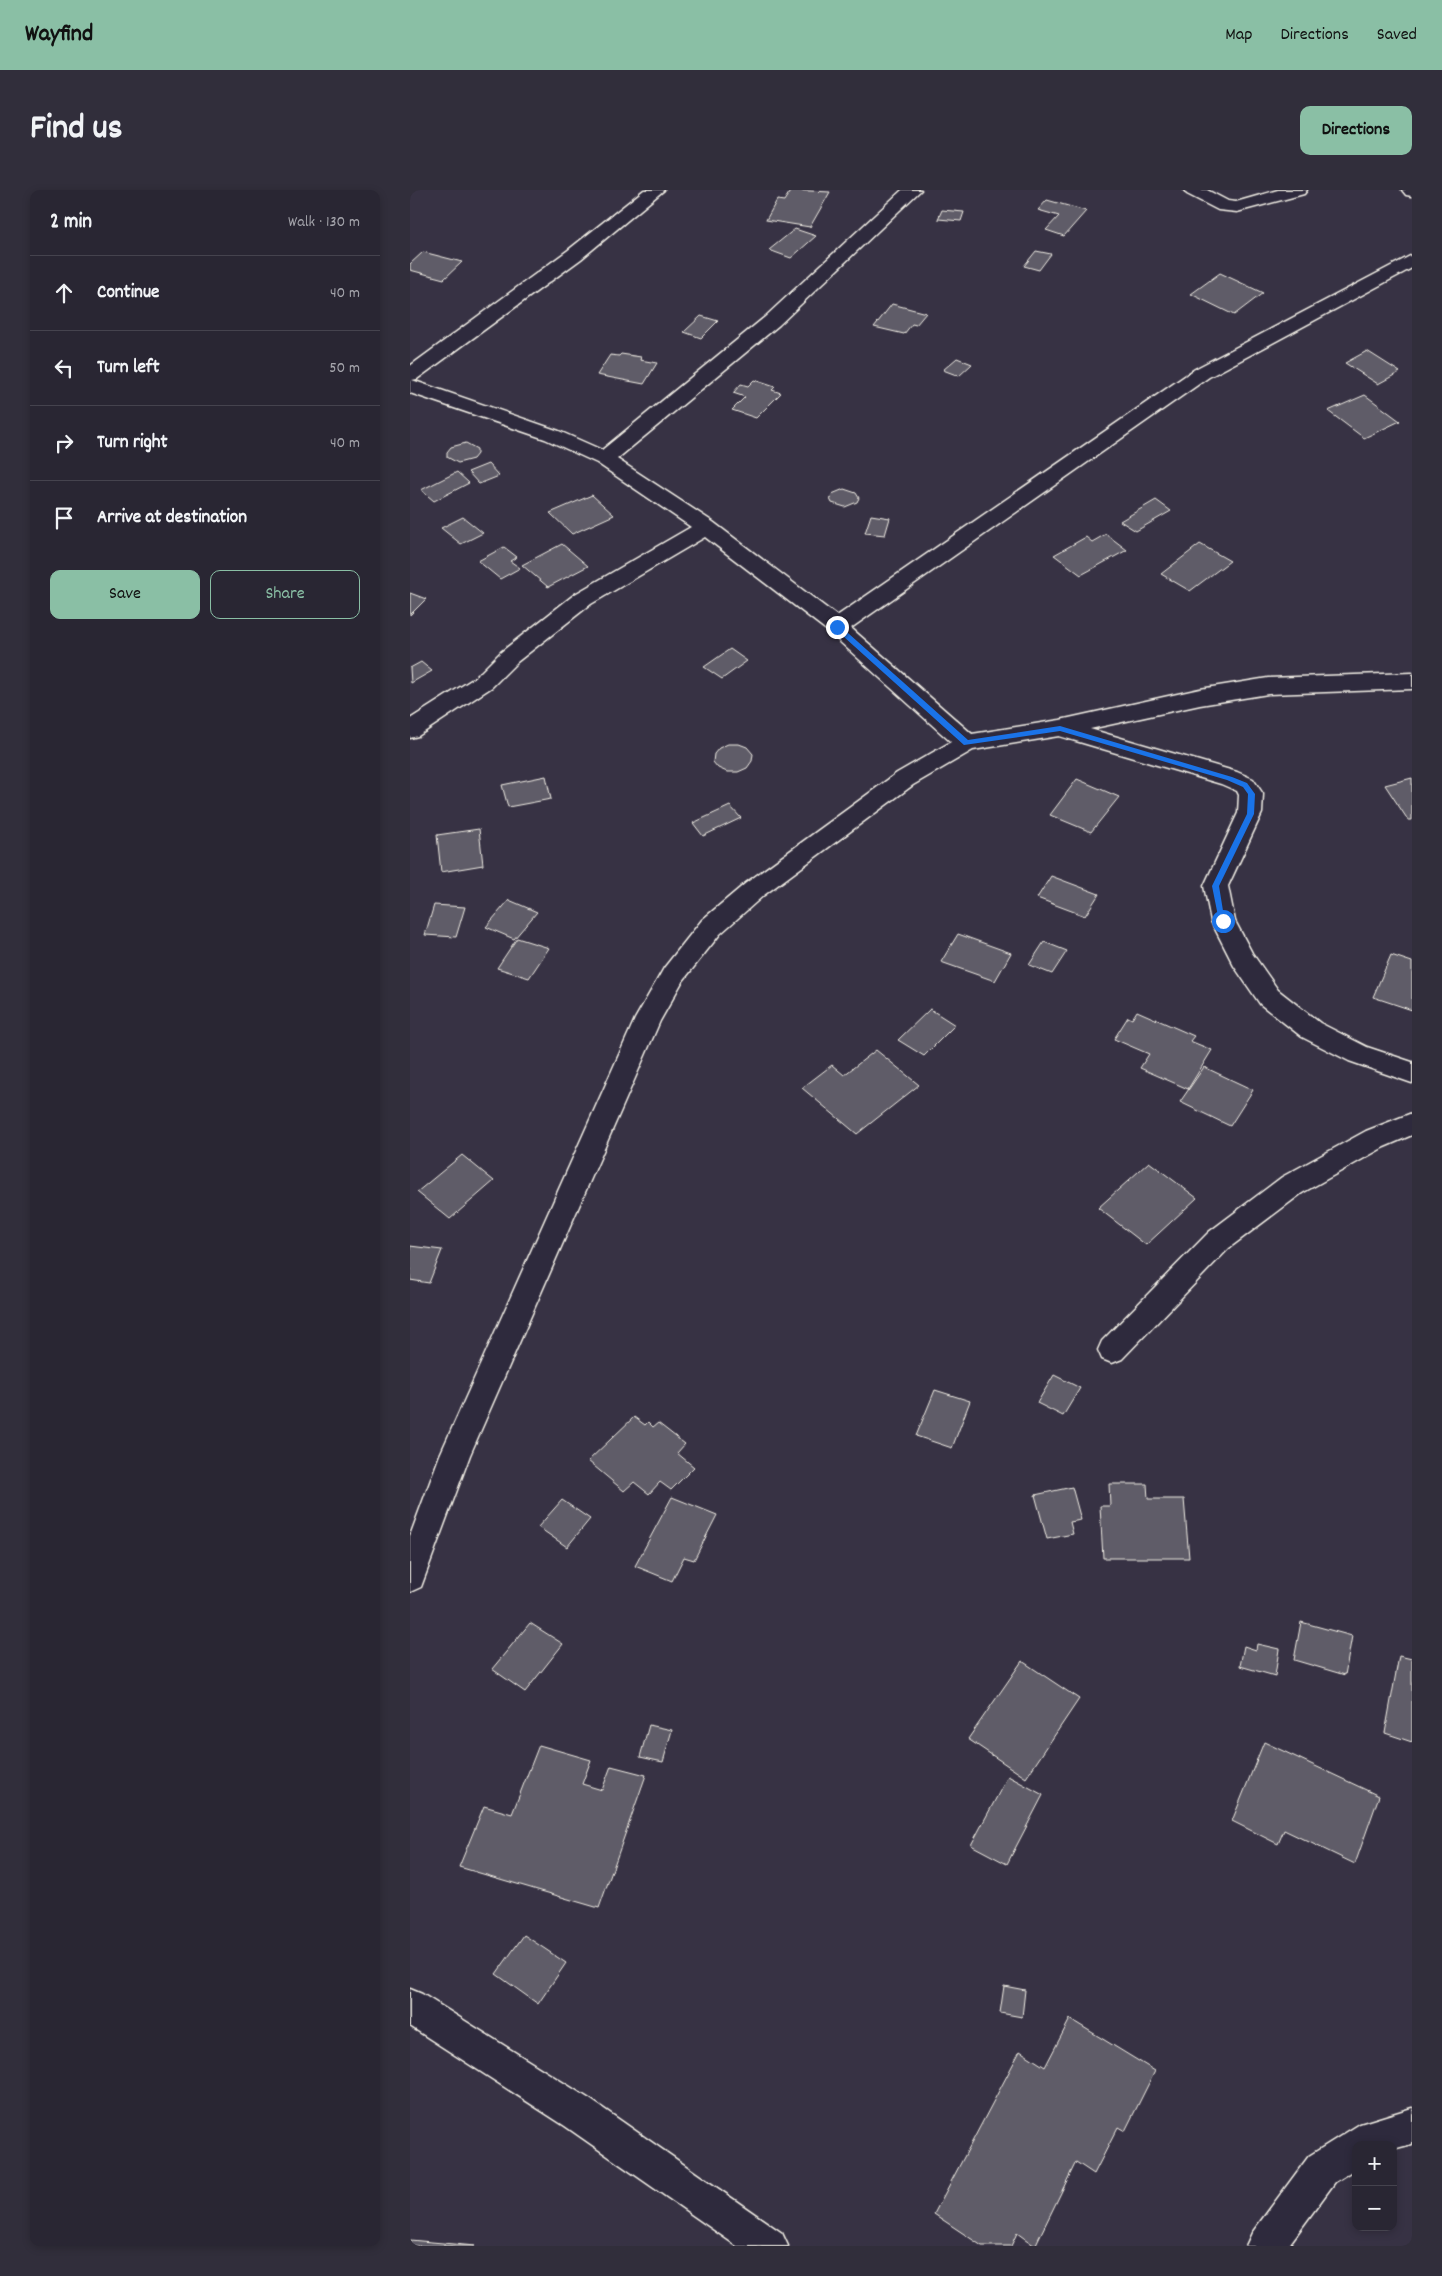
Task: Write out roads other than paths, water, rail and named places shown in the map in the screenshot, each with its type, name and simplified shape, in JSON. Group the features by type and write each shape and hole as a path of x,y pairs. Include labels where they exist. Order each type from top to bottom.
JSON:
{"street":[{"path":"410,374 574,255 655,190"},
{"path":"604,460 772,321 912,190"},
{"path":"1193,190 1224,206 1237,207 1298,190"},
{"path":"837,627 1202,373 1412,261"},
{"path":"410,386 552,436 604,460 706,527 837,627 967,743"},
{"path":"410,730 484,682 509,656 583,599 706,527"},
{"path":"410,1577 455,1455 648,1019 673,975 710,927 755,889 905,779 967,743 1060,728 1200,697 1268,686 1412,681"},
{"path":"1060,728 1229,778 1245,785 1251,794 1250,814 1216,886 1223,921 1243,959 1269,997 1311,1030 1358,1054 1412,1073"},
{"path":"1112,1350 1219,1240 1292,1184 1375,1139 1412,1124"},
{"path":"410,2006 578,2113 769,2246"},
{"path":"1367,2141 1373,2137 1412,2126"},
{"path":"1265,2246 1322,2169 1352,2150"}]}
